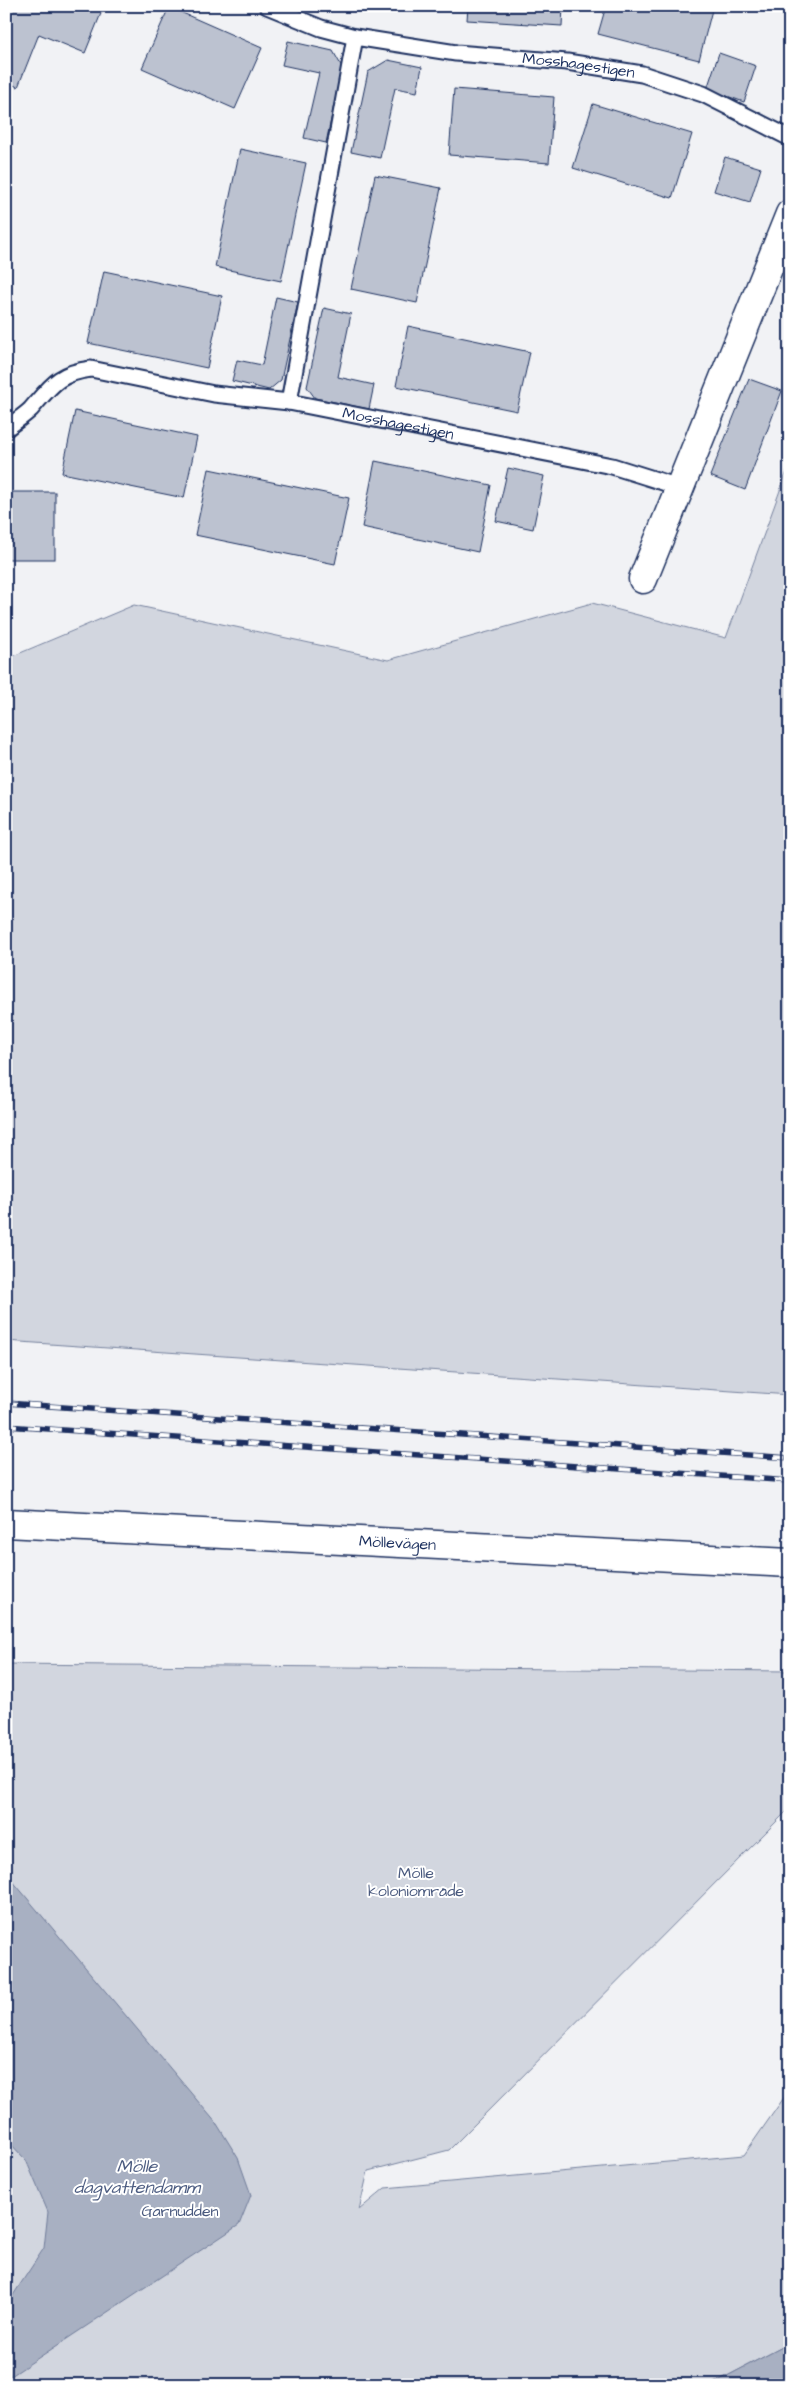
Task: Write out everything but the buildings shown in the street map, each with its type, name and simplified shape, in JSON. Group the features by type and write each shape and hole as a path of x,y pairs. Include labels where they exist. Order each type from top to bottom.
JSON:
{"street":[{"path":"643,579 682,488 790,214"},
{"name":"Möllevägen","path":"6,1523 790,1563"}],"lane":[{"name":"Mosshagestigen","path":"267,6 321,28 355,37 456,53 567,62 642,74 703,94 790,138"},
{"path":"289,402 355,37"},
{"name":"Mosshagestigen","path":"6,429 30,410 48,387 72,371 91,369 214,394 289,402 612,466 682,488"}],"green space":[{"path":"790,463 790,1395 6,1341 6,659 134,605 388,660 592,603 726,638"},
{"path":"6,1664 790,1671 790,1808 449,2150 368,2171 359,2210 385,2188 744,2155 790,2089 790,2343 710,2385 6,2385"}],"water":[{"name":"Mölle dagvattendamm","path":"6,1873 217,2124 238,2158 251,2195 239,2225 11,2376 6,2368 6,2306 44,2248 48,2212 26,2160 6,2139"},
{"path":"790,2343 790,2385 710,2385"}],"railway":[{"path":"6,1403 790,1458"},
{"path":"6,1426 790,1481"}],"park label":[{"name":"Mölle koloniområde","path":"416,1882"},
{"name":"Garnudden","path":"180,2211"}]}
